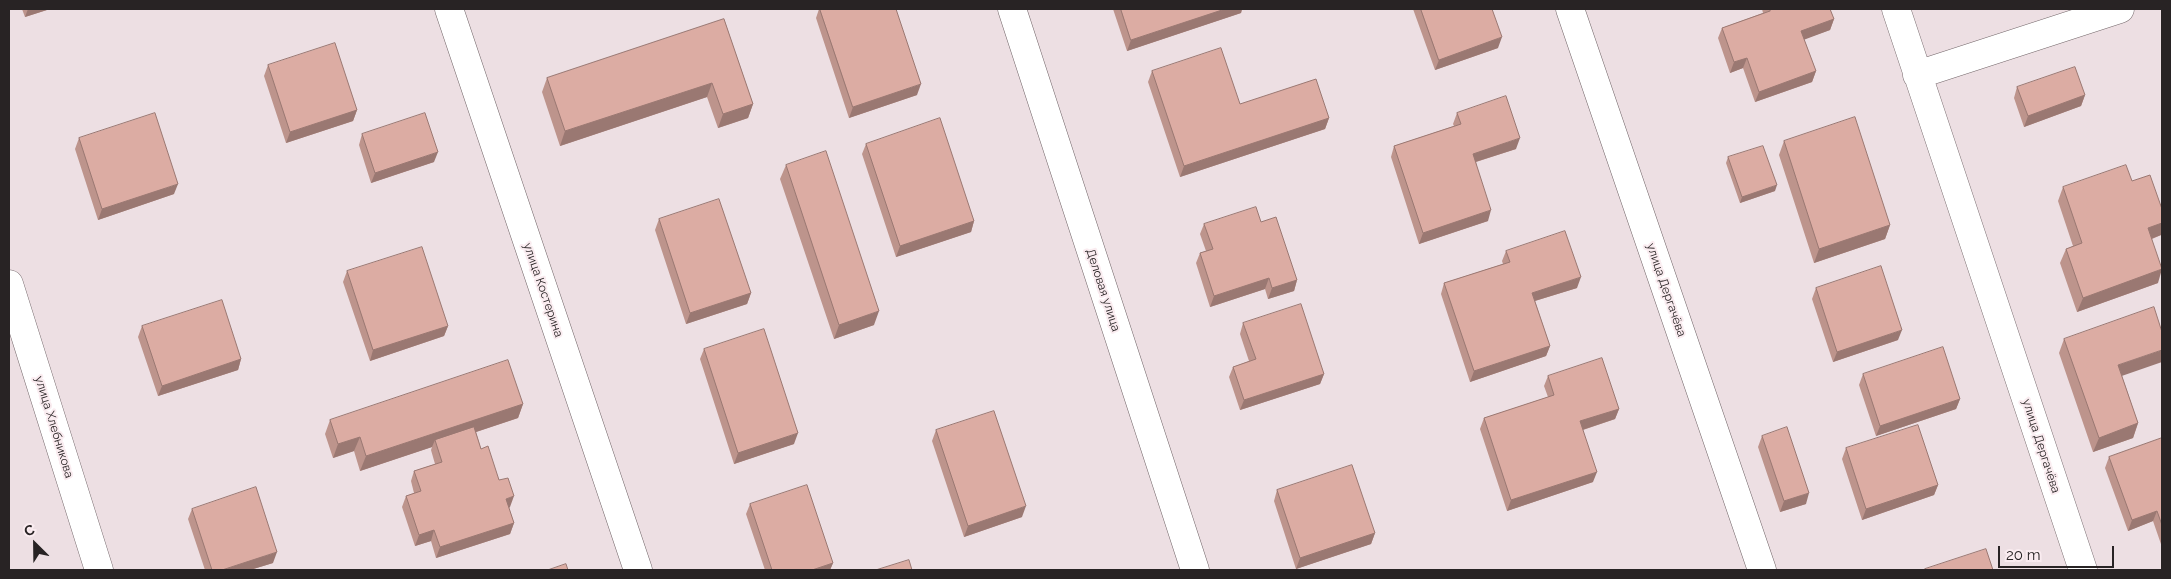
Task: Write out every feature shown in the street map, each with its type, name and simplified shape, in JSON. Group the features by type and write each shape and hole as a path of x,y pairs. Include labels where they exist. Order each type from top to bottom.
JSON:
{"street":[{"name":"улица Костерина","path":"449,9 638,570"},
{"name":"Деловая улица","path":"1012,9 1195,570"},
{"name":"улица Дергачёва","path":"1570,9 1762,570"},
{"name":"улица Дергачёва","path":"1896,9 2083,570"},
{"path":"1917,75 2120,9"},
{"name":"улица Хлебникова","path":"9,284 99,570"}],"building":[{"path":"820,9 896,9 921,84 853,107"},
{"path":"1121,9 1225,9 1131,40"},
{"path":"1421,9 1492,9 1502,37 1439,60"},
{"path":"1769,9 1830,9 1834,19 1801,31 1816,71 1759,92 1747,58 1734,62 1722,28 1770,11"},
{"path":"724,19 753,104 723,114 712,83 565,131 547,78"},
{"path":"335,43 357,110 290,132 268,65"},
{"path":"1221,48 1240,104 1316,79 1329,118 1184,166 1152,71"},
{"path":"2075,67 2085,95 2028,116 2017,87"},
{"path":"1506,96 1520,138 1473,154 1491,210 1423,233 1394,146 1461,124 1457,113"},
{"path":"155,113 178,184 102,209 79,138"},
{"path":"425,113 438,152 375,173 362,134"},
{"path":"1855,117 1890,225 1819,249 1784,141"},
{"path":"940,118 974,221 900,246 866,144"},
{"path":"1763,146 1777,185 1742,197 1728,157"},
{"path":"826,151 879,311 839,325 786,165"},
{"path":"2126,165 2132,181 2150,175 2162,209 2162,223 2148,228 2162,269 2083,298 2066,249 2082,243 2063,187"},
{"path":"719,199 751,293 690,313 659,219"},
{"path":"1256,207 1261,222 1276,217 1297,280 1272,288 1269,278 1214,296 1200,253 1213,249 1204,224"},
{"path":"1565,231 1581,277 1532,293 1550,346 1474,371 1444,283 1510,262 1506,251"},
{"path":"422,247 448,326 373,350 347,271"},
{"path":"1881,266 1902,330 1837,352 1816,288"},
{"path":"222,300 241,359 162,386 142,326"},
{"path":"1301,304 1324,374 1244,400 1233,367 1256,359 1243,323"},
{"path":"2154,307 2162,332 2162,350 2118,365 2138,423 2099,438 2064,339"},
{"path":"764,329 798,433 738,453 704,349"},
{"path":"1943,347 1960,399 1880,426 1863,374"},
{"path":"1602,358 1619,409 1580,421 1597,472 1511,500 1484,418 1554,395 1548,376"},
{"path":"508,360 523,404 366,456 360,437 338,444 330,420"},
{"path":"994,411 1026,506 968,526 936,430"},
{"path":"1918,425 1938,485 1866,509 1846,448"},
{"path":"474,427 481,449 488,446 499,480 508,478 514,496 506,499 514,523 440,547 434,530 419,535 406,496 421,491 414,471 442,462 435,440"},
{"path":"1787,427 1809,493 1784,501 1762,436"},
{"path":"2162,438 2162,525 2157,511 2132,520 2109,457"},
{"path":"1352,465 1375,533 1300,558 1277,490"},
{"path":"807,485 833,563 812,570 772,570 750,504"},
{"path":"256,487 277,552 222,570 212,570 192,509"},
{"path":"1986,549 1993,570 1925,569"},
{"path":"909,560 912,570 876,570"},
{"path":"566,564 568,570 548,570"}]}
